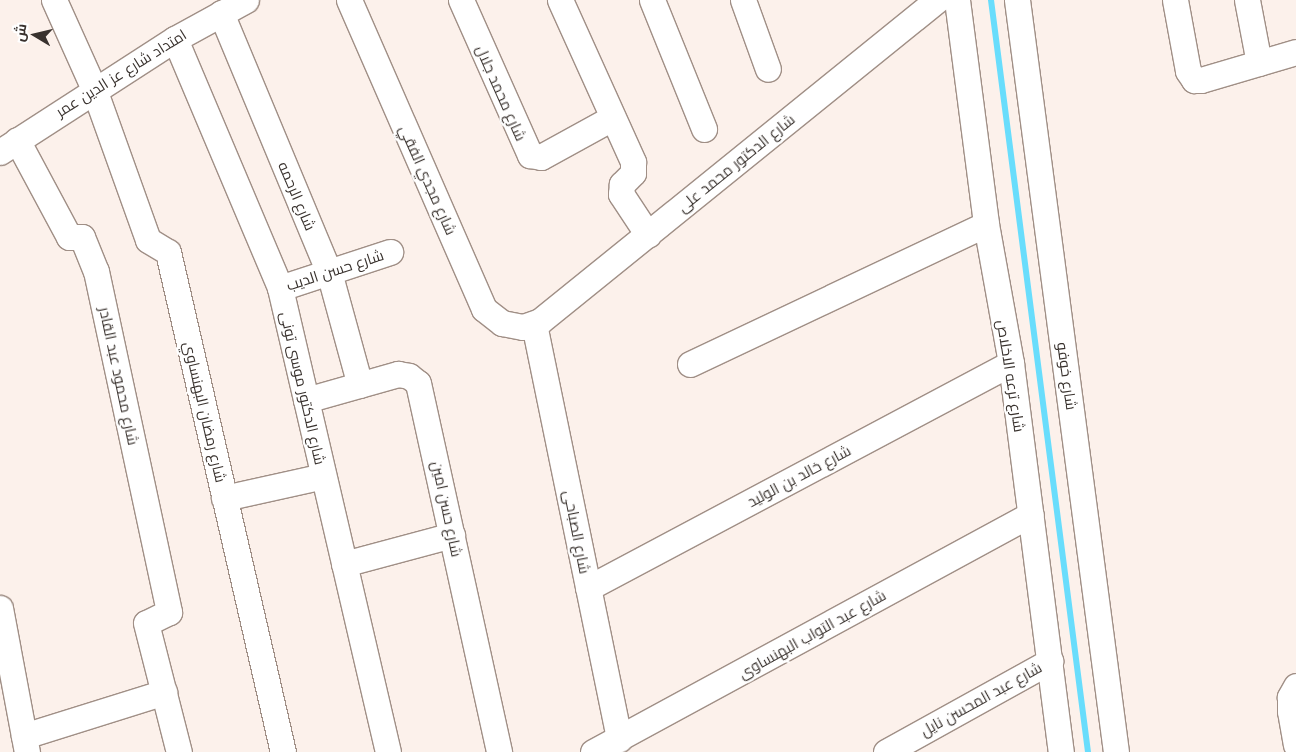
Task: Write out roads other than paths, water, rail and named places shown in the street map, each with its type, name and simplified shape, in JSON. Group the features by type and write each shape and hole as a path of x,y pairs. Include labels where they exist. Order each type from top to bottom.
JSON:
{"street":[{"name":"شارع رمضان البهنساوي","path":"54,0 94,89 148,240 168,252 283,752"},
{"name":"امتداد شارع عز الدين عمر","path":"9,146 94,89 175,39 246,0"},
{"name":"شارع مجدي الفقي","path":"349,0 484,309 492,317 512,326 534,324"},
{"name":"شارع محمد جلال","path":"461,0 530,155 541,157 612,118"},
{"path":"560,0 634,166 633,173 622,184 621,194 648,235"},
{"path":"652,0 704,129"},
{"path":"743,0 768,69"},
{"name":"شارع الدكتور محمد على","path":"534,324 648,235 937,0"},
{"name":"شارع ترعه الاخلاص","path":"957,0 986,224 1011,363 1061,752"},
{"name":"شارع خوفو","path":"1017,0 1116,752"},
{"path":"1175,0 1188,71 1194,80 1202,80 1296,52"},
{"path":"1247,0 1259,63"},
{"name":"شارع الرحمه","path":"221,13 329,272 360,385"},
{"name":"شارع الدكتور موسى تونى","path":"175,39 280,288 388,752"},
{"name":"شارع محمود عبد القادر","path":"9,146 69,237 82,237 96,271 169,612 146,622 164,692"},
{"path":"690,364 986,224"},
{"name":"شارع حسن الديب","path":"280,288 390,252"},
{"name":"شارع الصباحى","path":"534,324 619,739"},
{"name":"شارع خالد بن الوليد","path":"588,588 1011,363"},
{"name":"شارع حسن امين","path":"306,400 398,374 409,376 418,383 499,752"},
{"path":"224,498 323,476"},
{"name":"شارع عبد التواب البهنساوى","path":"593,752 1030,514"},
{"path":"344,564 452,535"},
{"path":"0,608 26,744 164,692 180,752"},
{"name":"شارع عبد المحسن نايل","path":"886,752 1050,661"},
{"path":"1296,686 1290,697 1290,711 1296,744"}],"waterway":[{"path":"991,0 1088,752"}]}
